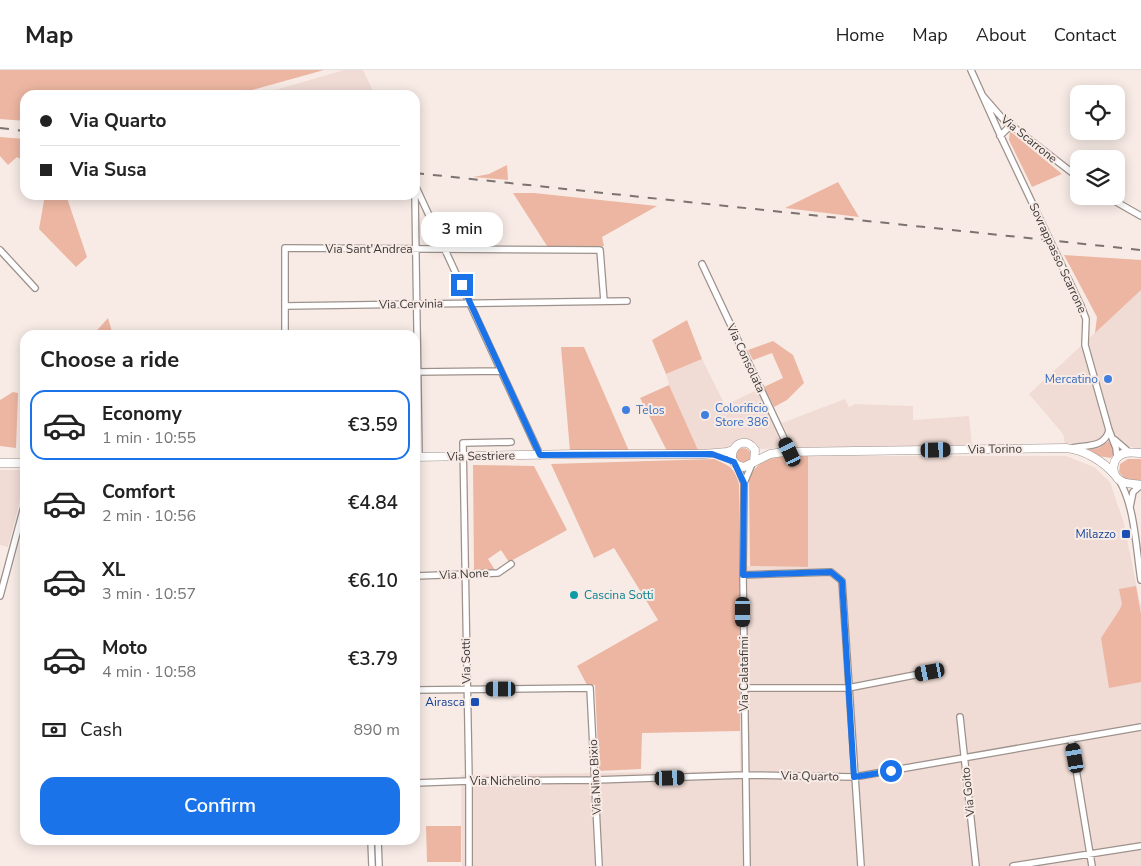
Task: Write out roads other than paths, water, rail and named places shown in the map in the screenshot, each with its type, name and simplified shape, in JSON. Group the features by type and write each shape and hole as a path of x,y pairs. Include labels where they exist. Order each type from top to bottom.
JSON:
{"main road":[{"name":"Via Torino","path":"577,454 712,454 728,452 742,443 770,454"},
{"path":"753,447 756,454 753,463"},
{"name":"Via Torino","path":"712,454 744,467 770,454 790,452 1071,449 1081,451 1097,459"},
{"path":"733,450 732,458 735,463"},
{"path":"1117,477 1113,469 1116,459 1124,453 1141,452"},
{"name":"Via Sestriere","path":"420,457 577,454"},
{"path":"1097,459 1116,459"},
{"path":"1097,459 1126,483 1141,485"},
{"path":"0,463 20,463"}],"street":[{"name":"Via Scarrone","path":"971,70 1001,138"},
{"name":"Via Scarrone","path":"983,96 1012,126 1070,171"},
{"path":"1001,138 1007,129 1012,126"},
{"name":"Sovrappasso Scarrone","path":"1001,138 1086,319 1085,345 1109,430 1114,439"},
{"path":"420,196 540,455"},
{"path":"415,200 416,330"},
{"path":"1122,205 1141,216"},
{"name":"Via Sant'Andrea","path":"285,330 285,248 600,250 604,301"},
{"path":"0,250 35,288"},
{"name":"Via Consolata","path":"702,264 790,452"},
{"name":"Via Cervinia","path":"285,306 627,301"},
{"path":"420,372 501,371"},
{"path":"1071,449 1097,444 1106,438 1109,430"},
{"path":"1114,439 1130,453"},
{"path":"1114,439 1116,459"},
{"path":"463,456 463,443 511,442"},
{"name":"Via Sotti","path":"463,456 469,866"},
{"name":"Via Calatafimi","path":"735,463 744,483"},
{"name":"Via Calatafimi","path":"746,866 744,483 753,463"},
{"path":"1117,477 1123,486 1130,509 1141,580"},
{"path":"1130,509 1133,492 1141,485"},
{"path":"0,596 20,522"},
{"name":"Via None","path":"420,576 498,572 511,564"},
{"path":"743,575 831,572 842,581 861,866"},
{"path":"744,688 848,688 930,672"},
{"name":"Via Nino Bixio","path":"466,689 590,688 599,866"},
{"path":"420,690 466,689"},
{"name":"Via Goito","path":"960,717 976,866"},
{"name":"Via Quarto","path":"595,780 745,775 854,777 1141,727"},
{"path":"1071,739 1092,866"},
{"name":"Via Nichelino","path":"420,783 595,780"},
{"path":"371,845 372,866"},
{"path":"378,845 379,866"},
{"path":"1013,866 1141,846"}],"railway":[{"path":"0,128 20,130"},
{"path":"420,174 1141,250"}],"place":[{"name":"Mercatino","path":"1108,379"},
{"name":"Telos","path":"626,410"},
{"name":"Colorificio Store 386","path":"705,415"},
{"name":"Milazzo","path":"1126,534"},
{"name":"Cascina Sotti","path":"574,595"},
{"name":"Airasca","path":"475,702"}]}
